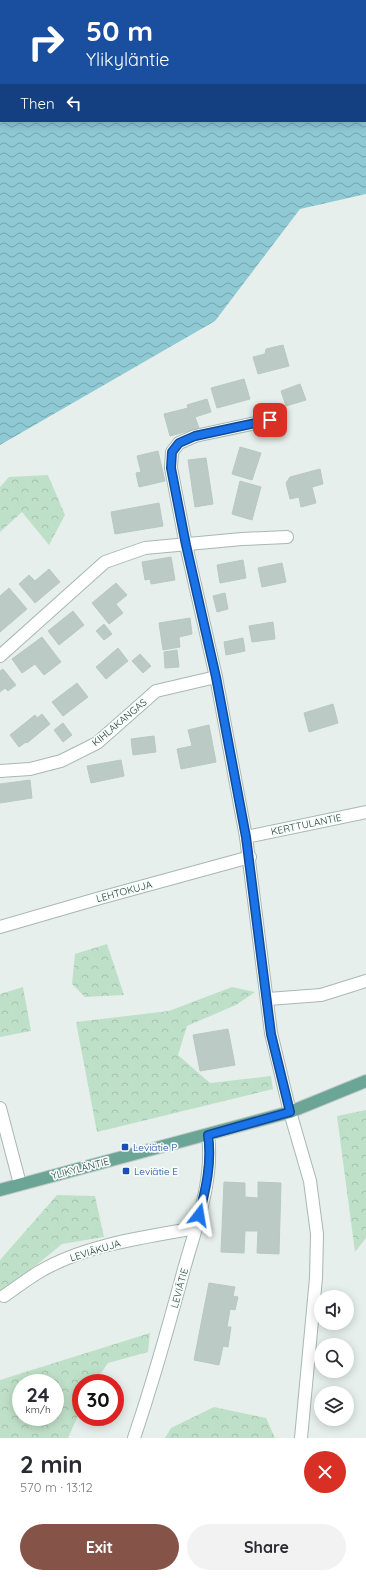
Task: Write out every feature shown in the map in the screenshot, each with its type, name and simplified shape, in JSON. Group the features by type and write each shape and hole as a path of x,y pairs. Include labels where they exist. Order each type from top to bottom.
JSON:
{"main road":[{"name":"YLIKYLÄNTIE","path":"0,1190 290,1112 366,1081"}],"street":[{"path":"270,420 195,436 179,443 172,452 171,468 186,545 216,677 250,857 271,1034 290,1112 310,1181 317,1234 316,1278 301,1438"},
{"path":"0,656 105,562 145,548 242,539 287,537"},
{"name":"KIHLAKANGAS","path":"0,771 30,769 61,762 97,743 156,691 216,677"},
{"name":"KERTTULANTIE","path":"246,837 366,812"},
{"name":"LEHTOKUJA","path":"0,928 100,898 250,857"},
{"path":"268,999 321,994 366,981"},
{"path":"0,1108 20,1184"},
{"name":"LEVIÄTIE","path":"134,1438 155,1376 196,1228 208,1173 210,1157 208,1135"},
{"name":"LEVIÄKUJA","path":"4,1296 39,1272 62,1260 116,1242 196,1228"}],"green space":[{"path":"48,475 65,515 49,545 22,512 0,532 0,487 9,477"},
{"path":"107,944 124,995 85,997 72,984 75,954"},
{"path":"23,987 31,1031 0,1037 0,994"},
{"path":"232,987 255,992 236,1005 187,1026 178,1055 210,1083 271,1076 273,1089 97,1132 76,1022 169,1011"},
{"path":"366,1110 366,1238 355,1252 337,1116"},
{"path":"57,1195 95,1196 104,1237 62,1244 0,1295 0,1260"},
{"path":"150,1333 148,1352 108,1363 100,1374 72,1374 72,1426 73,1426 68,1438 0,1438 0,1380 12,1376 12,1426 64,1426 64,1374 19,1374"},
{"path":"214,1407 266,1418 275,1438 165,1438 171,1428"}],"water":[{"path":"0,122 366,122 366,194 300,209 215,321 0,445"}],"building":[{"path":"283,345 289,366 258,374 253,357 265,354 266,349"},
{"path":"244,379 250,399 217,408 211,388"},
{"path":"300,384 306,400 286,406 281,391"},
{"path":"207,399 211,412 195,417 199,428 170,436 164,414 188,408 187,405"},
{"path":"240,447 261,453 252,480 232,474"},
{"path":"158,451 165,481 139,487 136,473 141,472 137,456"},
{"path":"206,458 213,504 195,507 188,460"},
{"path":"320,469 323,484 312,487 316,503 301,507 299,497 290,499 286,483 290,477"},
{"path":"240,481 261,487 252,520 232,514"},
{"path":"159,503 163,526 115,534 111,512"},
{"path":"171,557 175,580 151,584 150,579 145,580 142,562"},
{"path":"243,560 246,578 220,583 217,565"},
{"path":"282,563 286,582 262,587 258,568"},
{"path":"49,569 60,582 35,603 19,584 29,575 35,581"},
{"path":"116,583 127,595 116,604 123,613 109,624 92,603"},
{"path":"9,588 27,609 0,632 0,596"},
{"path":"225,593 228,609 217,612 213,596"},
{"path":"73,611 84,625 59,645 48,631"},
{"path":"190,618 192,634 179,637 180,647 163,650 159,623"},
{"path":"273,622 275,639 252,642 249,626"},
{"path":"104,624 112,634 104,640 96,631"},
{"path":"42,637 61,662 44,675 35,664 22,673 12,659"},
{"path":"243,638 245,651 226,655 224,642"},
{"path":"118,648 128,661 106,679 96,667"},
{"path":"177,650 179,667 165,668 164,652"},
{"path":"140,654 151,666 143,673 132,661"},
{"path":"3,669 16,685 8,691 5,688 0,692 0,671"},
{"path":"77,683 88,697 63,716 52,702"},
{"path":"333,704 338,723 309,732 304,713"},
{"path":"42,714 50,724 27,743 26,742 19,747 10,735 35,715 37,718"},
{"path":"63,723 72,735 63,742 54,730"},
{"path":"209,725 216,762 181,769 177,749 192,746 188,730"},
{"path":"154,736 156,752 133,755 131,739"},
{"path":"121,760 124,776 91,783 87,766"},
{"path":"30,780 32,798 0,803 0,784"},
{"path":"228,1029 235,1065 200,1071 193,1035"},
{"path":"224,1182 245,1183 245,1197 258,1198 258,1182 281,1183 279,1254 257,1253 258,1231 245,1231 244,1253 221,1252"},
{"path":"209,1283 235,1287 233,1296 238,1297 235,1310 230,1309 227,1327 231,1327 228,1347 223,1346 219,1365 194,1360"}],"place":[{"name":"Leviätie P","path":"125,1147"},
{"name":"Leviätie E","path":"126,1171"}],"route":[{"path":"199,1215 210,1157 208,1135 290,1112 271,1034 250,857 216,677 186,545 171,468 172,452 179,443 195,436 270,420"}]}
